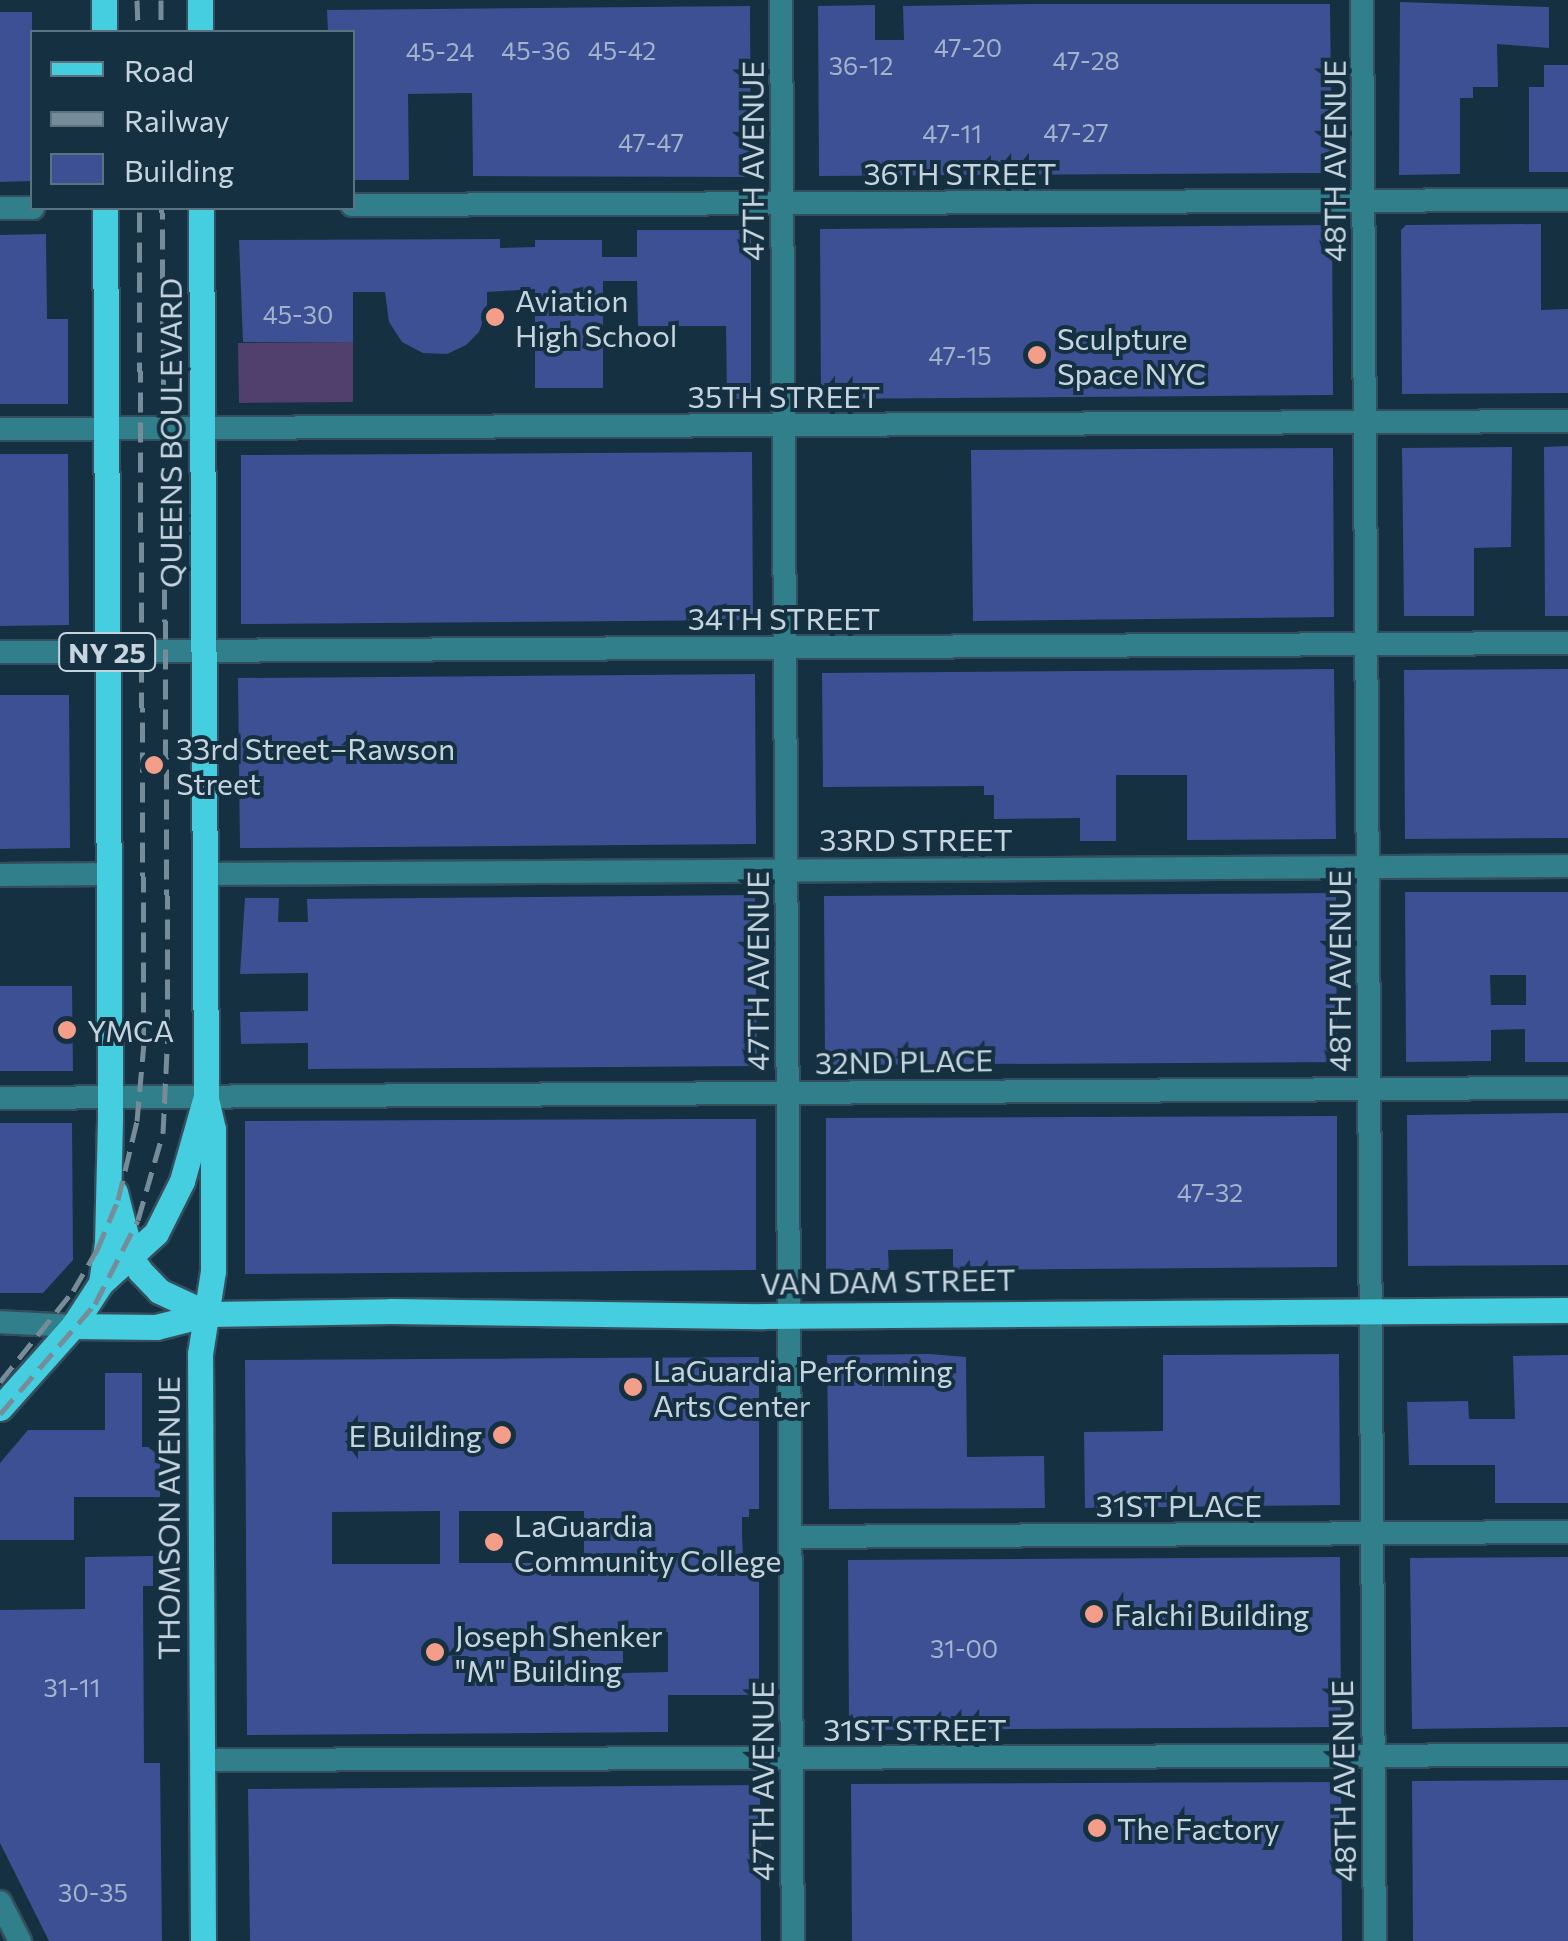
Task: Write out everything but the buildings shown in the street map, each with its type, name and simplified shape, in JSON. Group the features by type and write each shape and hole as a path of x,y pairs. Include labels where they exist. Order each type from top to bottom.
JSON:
{"main road":[{"path":"104,0 104,30"},
{"path":"200,0 200,30"},
{"name":"QUEENS BOULEVARD","path":"101,1283 107,1243 109,1097 105,210"},
{"name":"QUEENS BOULEVARD","path":"0,1408 72,1326 101,1283 156,1234 173,1204 206,1096 201,210"},
{"name":"THOMSON AVENUE","path":"204,1941 200,1354 213,1271 213,1130 206,1096"},
{"path":"108,1167 132,1259"},
{"name":"VAN DAM STREET","path":"132,1259 158,1292 208,1314"},
{"name":"VAN DAM STREET","path":"72,1326 156,1326 208,1314 1568,1310"}],"street":[{"name":"47TH AVENUE","path":"781,0 794,1941"},
{"name":"48TH AVENUE","path":"1362,0 1375,1941"},
{"name":"36TH STREET","path":"355,206 1568,200"},
{"path":"0,208 30,208"},
{"name":"35TH STREET","path":"0,430 1568,421"},
{"name":"34TH STREET","path":"0,652 1568,643"},
{"name":"33RD STREET","path":"205,874 1568,866"},
{"path":"0,875 108,874"},
{"name":"32ND PLACE","path":"0,1098 1568,1088"},
{"name":"VAN DAM STREET","path":"0,1322 72,1326"},
{"name":"31ST PLACE","path":"790,1537 1568,1532"},
{"name":"31ST STREET","path":"202,1760 1568,1755"},
{"path":"0,1902 20,1941"}],"shaded area":[{"path":"353,342 353,402 239,403 238,343"}],"railway":[{"path":"137,0 138,30"},
{"path":"161,0 161,30"},
{"path":"0,1382 73,1291 97,1250 118,1200 137,1121 144,1042 139,210"},
{"path":"0,1414 95,1304 138,1220 163,1133 168,1029 162,210"}],"place":[{"name":"Aviation High School","path":"495,317"},
{"name":"Sculpture Space NYC","path":"1037,355"},
{"name":"33rd Street–Rawson Street","path":"154,765"},
{"name":"YMCA","path":"67,1030"},
{"name":"LaGuardia Performing Arts Center","path":"633,1387"},
{"name":"E Building","path":"502,1435"},
{"name":"LaGuardia Community College","path":"494,1542"},
{"name":"Falchi Building","path":"1094,1614"},
{"name":"Joseph Shenker \"M\" Building","path":"435,1652"},
{"name":"The Factory","path":"1097,1828"}]}
